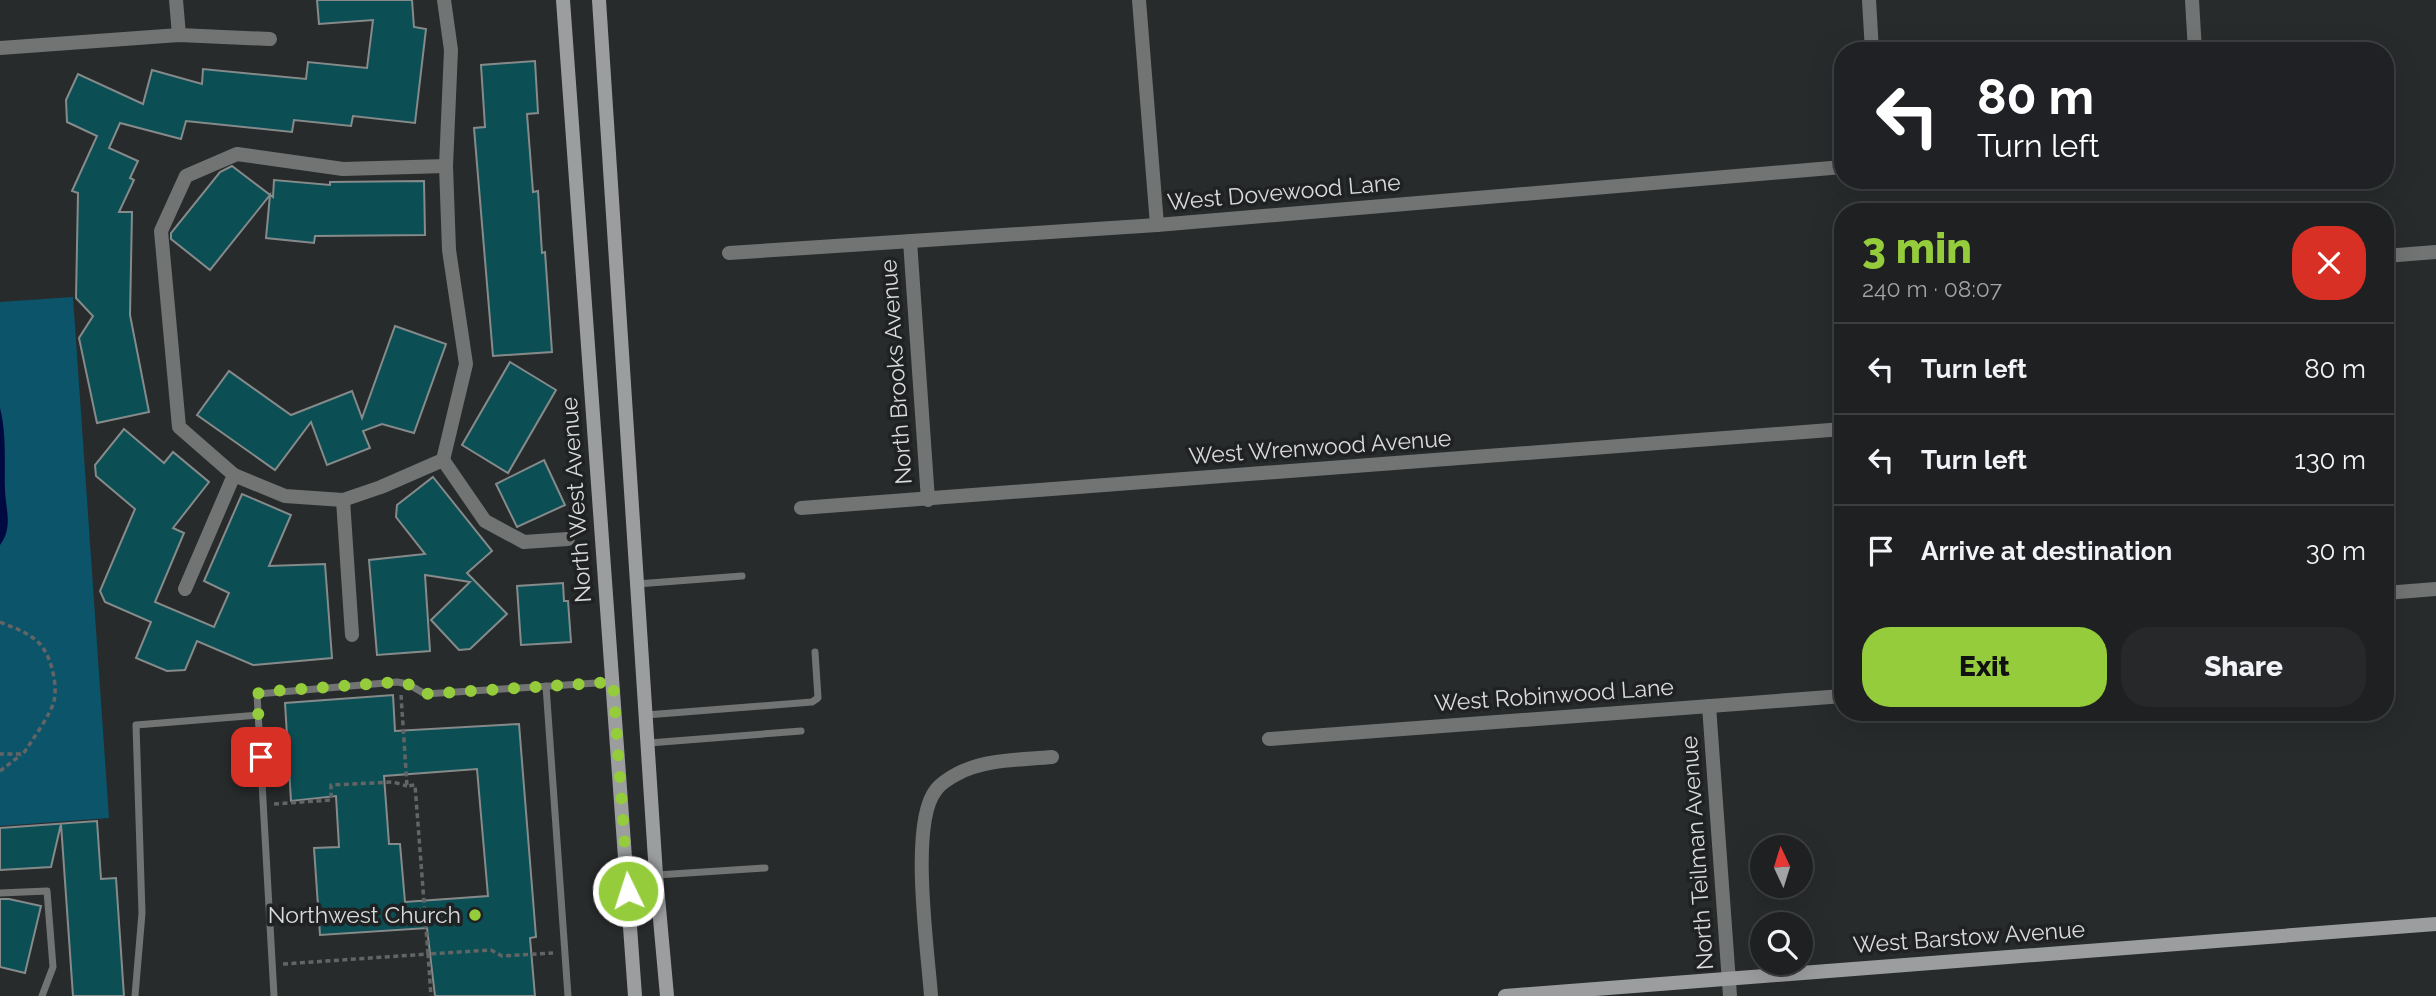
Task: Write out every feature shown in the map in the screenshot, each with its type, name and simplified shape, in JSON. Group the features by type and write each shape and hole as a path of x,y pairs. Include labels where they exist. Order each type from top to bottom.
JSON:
{"main road":[{"name":"North West Avenue","path":"564,0 635,996"},
{"path":"599,0 656,875 667,996"},
{"name":"West Barstow Avenue","path":"1505,996 2436,924"}],"street":[{"path":"176,0 179,35"},
{"path":"444,0 451,50 446,166 449,250 466,364 443,460 485,521 524,542 568,539"},
{"path":"1139,0 1157,225"},
{"path":"1869,0 1871,42"},
{"path":"2192,0 2194,42"},
{"path":"0,48 179,35 270,39"},
{"path":"443,460 343,500 285,496 234,475 179,427 161,231 186,176 236,154 343,170 446,166"},
{"name":"West Dovewood Lane","path":"729,253 1157,225 1834,168"},
{"name":"North Brooks Avenue","path":"910,241 928,500"},
{"path":"2394,255 2436,252"},
{"name":"West Wrenwood Avenue","path":"801,508 1834,430"},
{"path":"184,589 234,475"},
{"path":"343,500 352,635"},
{"path":"2394,592 2436,589"},
{"name":"West Robinwood Lane","path":"1269,739 1834,697"},
{"name":"North Teilman Avenue","path":"1709,706 1730,996"},
{"path":"931,996 920,844 924,817 936,790 957,774 985,764 1052,757"}],"lane":[{"path":"637,584 742,576"},
{"path":"646,715 812,702 818,698 815,652"},
{"path":"274,996 257,694 401,682 425,694 613,682"},
{"path":"546,687 568,996"},
{"path":"135,996 142,913 136,725 259,715"},
{"path":"649,743 801,731"},
{"path":"656,875 765,868"},
{"path":"0,893 47,891 53,967 42,996"}],"path":[{"path":"0,622 25,633 41,645 51,665 54,685 54,702 35,737 23,754 0,771"},
{"path":"401,682 407,786"},
{"path":"0,754 23,754"},
{"path":"264,804 331,800 331,785 393,782 415,785 431,996"},
{"path":"273,964 491,950 502,956 565,953"}],"shaded area":[{"path":"73,297 109,818 0,826 0,302"},
{"path":"0,408 8,519 0,545"}],"building":[{"path":"317,0 412,0 414,27 426,29 415,123 353,116 351,126 294,120 292,132 186,121 181,139 120,123 109,148 138,161 130,178 134,180 119,212 132,212 130,315 149,412 97,423 79,338 93,316 76,298 78,193 72,191 97,136 67,122 66,100 78,74 143,104 152,70 202,84 203,69 306,79 308,62 367,68 373,20 319,24"},
{"path":"535,61 538,113 527,114 533,192 538,191 542,253 545,252 552,352 493,356 474,128 485,127 481,65"},
{"path":"232,166 273,197 274,180 330,185 330,182 424,181 425,235 315,236 314,243 266,238 270,195 210,270 171,239 171,233 220,172"},
{"path":"395,326 446,344 414,433 382,424 363,431 370,448 327,465 311,422 275,470 197,415 229,371 291,415 352,391 362,418"},
{"path":"510,362 556,390 508,473 462,445"},
{"path":"124,429 164,463 173,452 209,482 173,528 184,533 155,602 214,627 229,593 204,581 242,494 291,515 269,566 325,564 332,658 253,665 197,641 185,670 167,671 136,658 151,622 105,602 100,591 135,509 96,476 95,465"},
{"path":"544,460 565,505 517,527 496,484"},
{"path":"433,477 492,551 467,573 507,614 470,649 459,650 431,620 470,582 425,575 430,651 377,655 369,560 425,554 396,517 397,505"},
{"path":"563,583 564,601 568,601 571,642 521,645 517,586"},
{"path":"393,695 395,731 519,724 536,937 530,938 535,996 435,996 427,928 320,935 314,848 339,847 336,796 291,801 285,703","holes":["477,769 488,896 405,902 400,844 389,844 384,776"]},
{"path":"97,821 101,879 116,878 124,996 73,996 61,824 51,867 0,870 0,828"},
{"path":"0,899 41,906 25,973 0,967"}],"place":[{"name":"Northwest Church","path":"475,915"}],"route":[{"path":"261,757 257,694 261,692 397,682 408,684 425,694 613,682 628,891"}]}
